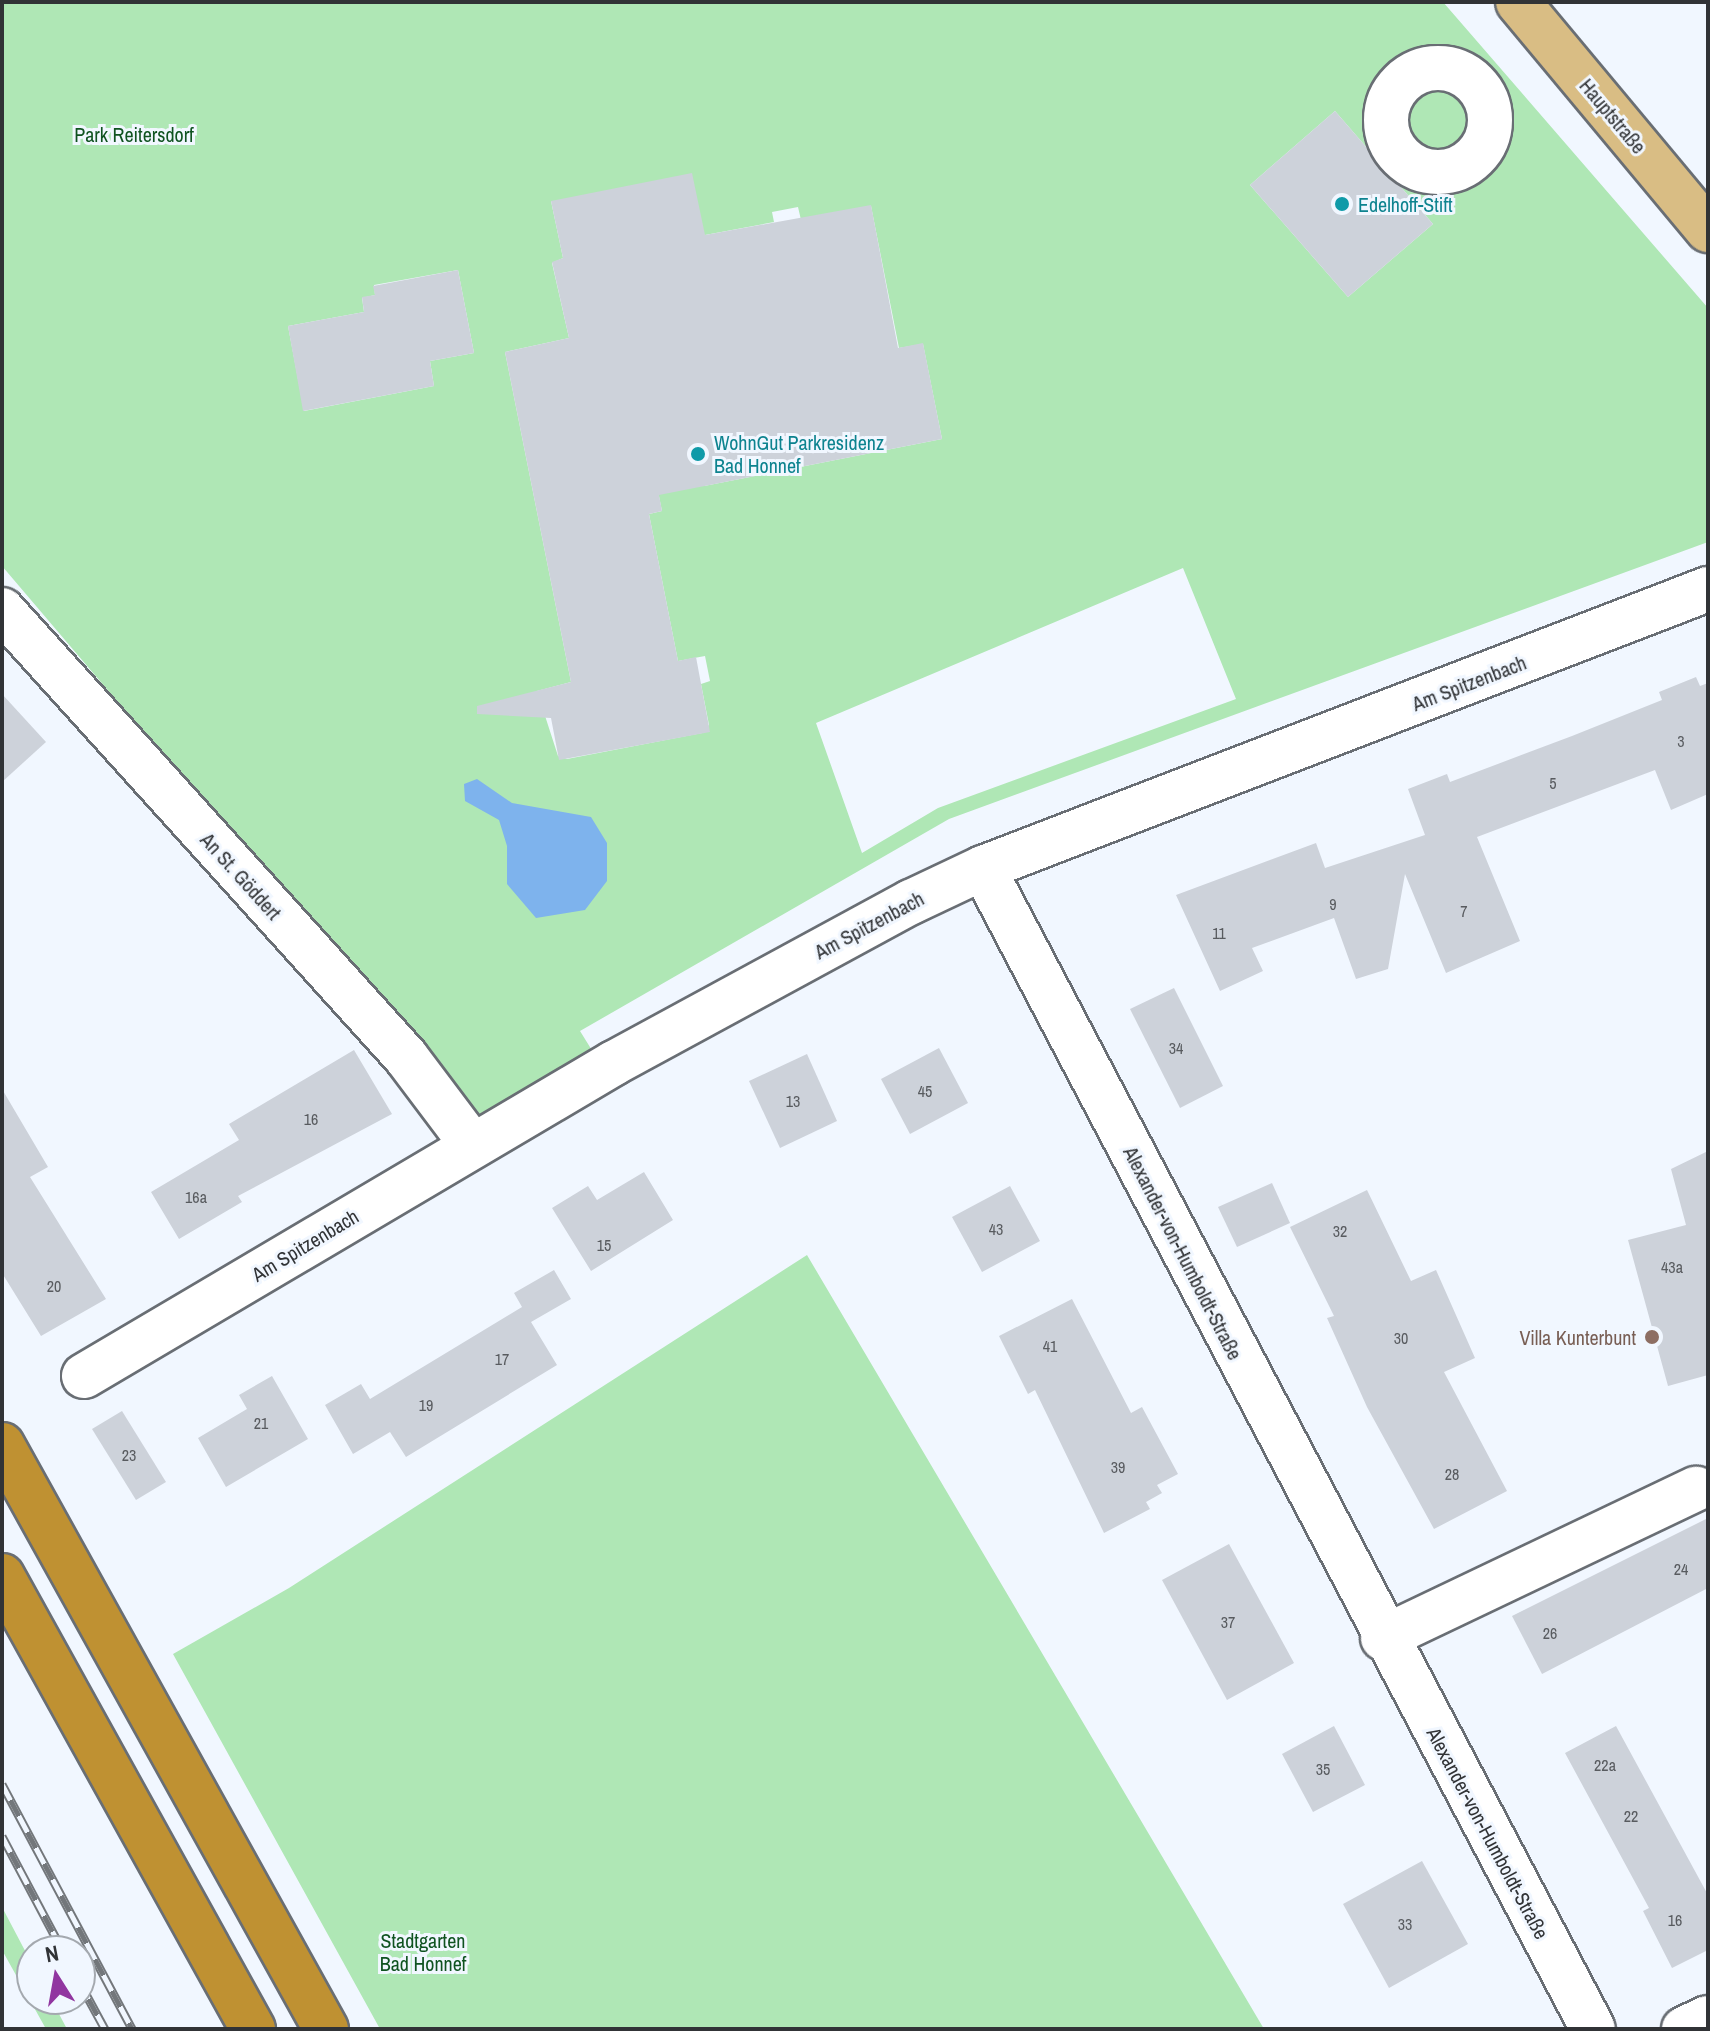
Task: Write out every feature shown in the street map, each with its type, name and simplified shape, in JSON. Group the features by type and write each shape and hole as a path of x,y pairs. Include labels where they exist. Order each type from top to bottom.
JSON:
{"highway":[{"path":"2,1445 326,2029"},
{"path":"2,1576 253,2029"}],"main road":[{"name":"Hauptstraße","path":"1518,2 1708,230"}],"street":[{"name":"Am Spitzenbach","path":"84,1376 473,1146 874,921 983,868 1708,589"},
{"name":"An St. Göddert","path":"2,610 406,1057 473,1146"},
{"name":"Alexander-von-Humboldt-Straße","path":"983,868 1383,1638 1593,2029"},
{"path":"1383,1638 1696,1489"},
{"path":"1684,2029 1708,2018"}],"green space":[{"name":"Park Reitersdorf","path":"2,2 1443,2 1708,308 1708,542 949,819 580,1031 598,1060 477,1124 2,566","holes":["1335,111 1433,224 1348,297 1250,185","551,201 705,235 774,222 772,212 798,207 801,220 871,206 899,348 923,344 942,439 704,486 655,477 662,511 649,514 678,661 705,656 710,681 701,684 709,725 702,733 567,759 558,756 537,691 571,682 505,352 569,338 552,263 563,258","458,270 474,353 430,361 434,386 304,411 288,326 364,312 362,298 375,295 374,285","1183,568 1236,699 938,808 862,853 816,723"]},
{"name":"Stadtgarten Bad Honnef","path":"807,1255 1264,2029 380,2029 173,1654 289,1588"},
{"path":"2,1907 17,1935 16,1975 2,1950"},
{"path":"38,2015 60,2015 67,2029 46,2029"}],"water":[{"path":"477,779 512,803 591,817 607,843 607,881 585,910 536,918 507,884 507,846 499,820 465,801 464,784"}],"building":[{"name":"Edelhoff-Stift","path":"1335,111 1433,224 1348,297 1250,185"},
{"name":"WohnGut Parkresidenz Bad Honnef","path":"692,173 705,235 871,205 898,348 923,343 942,439 659,495 662,511 649,514 678,661 696,657 710,732 559,760 551,718 477,714 477,706 571,682 505,352 569,338 552,262 563,258 551,201"},
{"path":"458,270 474,353 430,361 434,386 303,411 288,326 364,312 362,297 375,295 373,286"},
{"path":"1696,677 1700,686 1708,683 1708,794 1671,810 1655,770 1477,837 1520,941 1446,973 1405,874 1388,969 1356,979 1334,918 1252,948 1263,971 1220,991 1176,895 1316,843 1325,868 1425,835 1408,789 1447,774 1450,782 1572,736 1662,700 1659,692"},
{"path":"2,694 46,742 2,782"},
{"path":"1174,988 1223,1086 1180,1108 1130,1009"},
{"path":"939,1048 968,1103 910,1134 881,1079"},
{"path":"354,1050 392,1114 238,1196 242,1202 179,1239 151,1192 239,1140 229,1124"},
{"path":"807,1054 837,1121 780,1148 749,1081"},
{"path":"2,1089 48,1167 30,1177 106,1299 41,1336 2,1273"},
{"path":"1708,1151 1708,1375 1668,1386 1628,1240 1686,1225 1671,1169"},
{"path":"644,1172 673,1220 591,1271 552,1208 588,1186 597,1200"},
{"path":"1272,1183 1290,1223 1237,1247 1218,1207"},
{"path":"1010,1186 1040,1241 982,1272 952,1217"},
{"path":"1367,1190 1411,1281 1436,1270 1475,1358 1444,1372 1507,1491 1434,1529 1367,1407 1327,1318 1334,1316 1290,1227"},
{"path":"554,1270 571,1299 531,1322 557,1365 406,1457 390,1432 353,1454 325,1405 361,1384 370,1399 522,1307 514,1293"},
{"path":"1072,1299 1131,1413 1142,1407 1178,1474 1157,1485 1162,1493 1146,1502 1150,1509 1104,1533 1035,1390 1028,1394 999,1336"},
{"path":"272,1376 308,1439 226,1487 198,1438 247,1409 239,1395"},
{"path":"122,1411 166,1482 136,1500 92,1429"},
{"path":"1708,1518 1708,1588 1542,1674 1512,1616"},
{"path":"1229,1544 1294,1663 1227,1700 1162,1580"},
{"path":"1334,1726 1365,1785 1313,1812 1282,1754"},
{"path":"1616,1726 1708,1895 1708,1950 1672,1968 1643,1911 1649,1908 1565,1753"},
{"path":"1422,1861 1468,1944 1389,1988 1343,1904"}],"railway":[{"path":"2,1784 132,2029"},
{"path":"2,1836 55,1935"},
{"path":"96,2012 105,2029"}],"place":[{"name":"Edelhoff-Stift","path":"1342,204"},
{"name":"WohnGut Parkresidenz Bad Honnef","path":"698,454"},
{"name":"Villa Kunterbunt","path":"1652,1337"}]}
